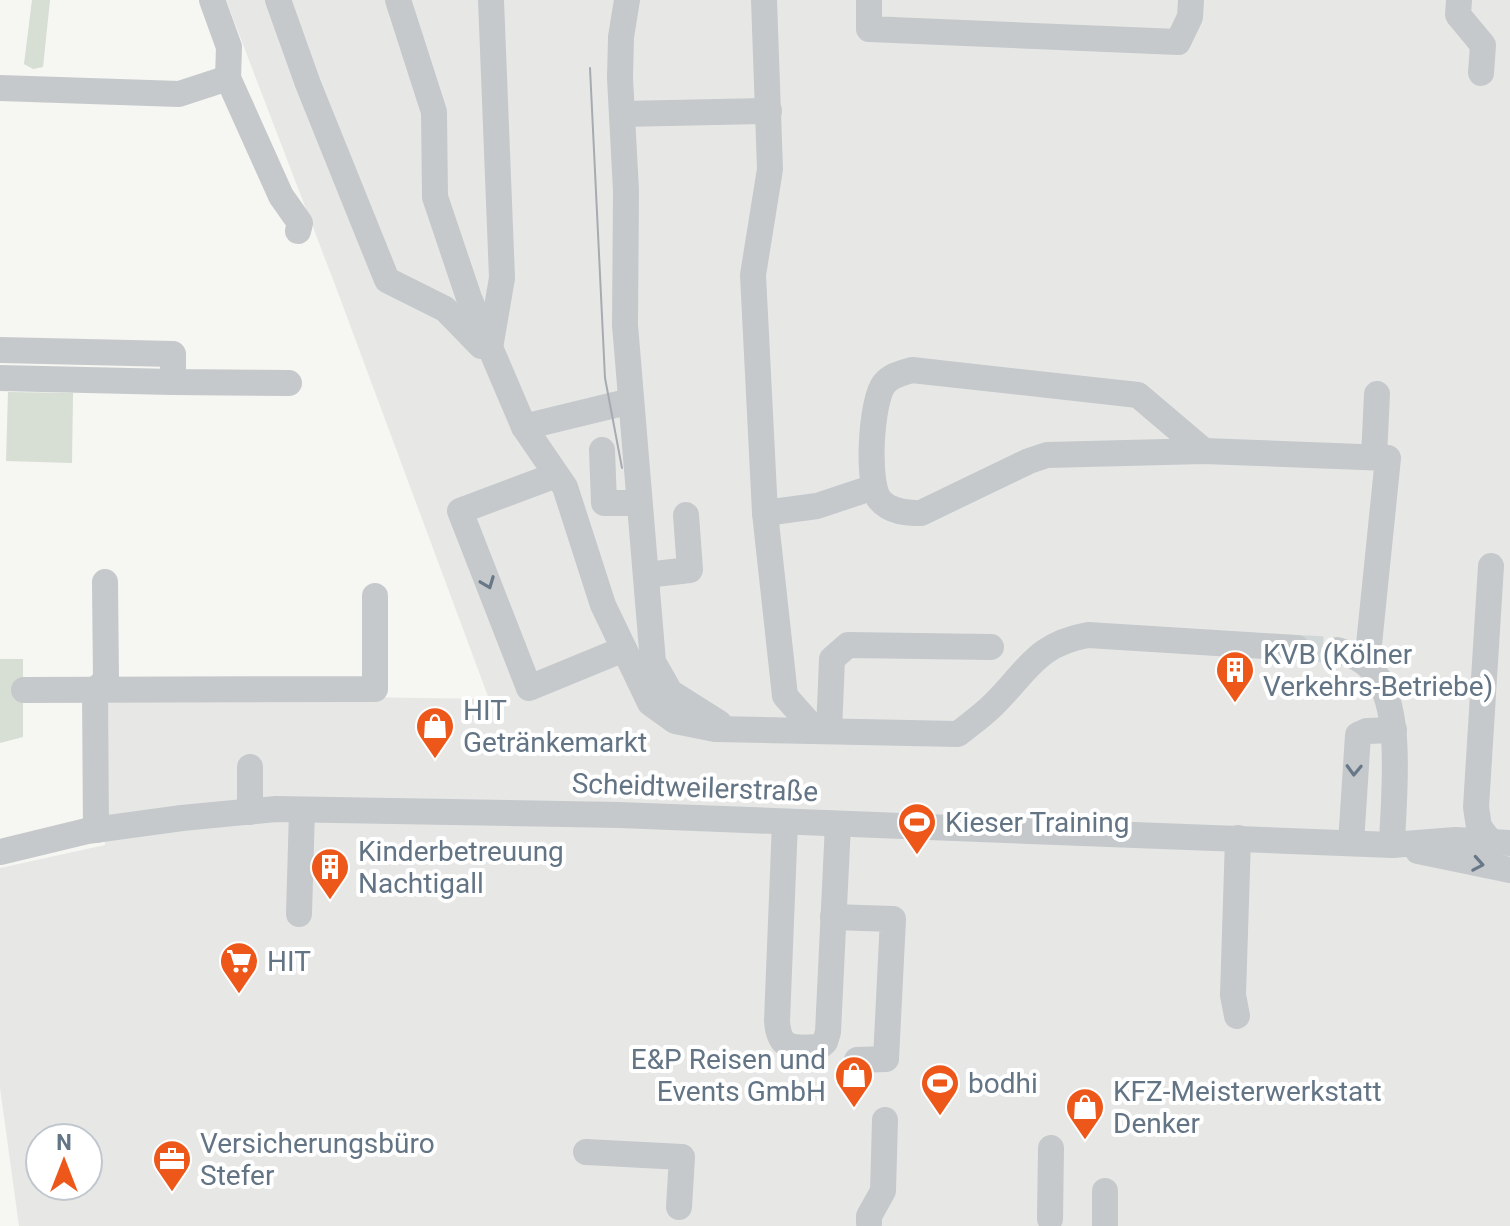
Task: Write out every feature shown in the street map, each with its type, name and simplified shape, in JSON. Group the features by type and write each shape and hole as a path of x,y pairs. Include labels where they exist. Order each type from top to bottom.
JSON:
{"street":[{"path":"212,0 229,47 228,78 281,196 300,223 298,231"},
{"path":"278,0 308,84 387,280 445,309 492,354"},
{"path":"398,0 434,112 435,197 469,298 524,427 565,487 603,605 650,703 675,721 729,729 958,734 992,706 1043,651 1072,638 1088,635 1297,648"},
{"path":"491,0 502,278 492,354"},
{"path":"627,0 621,37 626,191 625,325 653,662 670,692 729,729"},
{"path":"764,0 770,169 753,275 765,513 785,696 823,731"},
{"path":"869,0 869,29 1178,42 1190,17 1191,0"},
{"path":"1459,0 1458,15 1483,45 1481,73"},
{"path":"0,88 179,94 228,78"},
{"path":"622,114 769,111"},
{"path":"0,350 173,354 173,382"},
{"path":"1204,451 1138,395 912,370 895,375 885,383 879,395 873,432 874,487 879,499 889,508 921,513 1047,455 1204,451 1388,458 1367,664"},
{"path":"0,378 289,383"},
{"path":"1374,457 1377,394"},
{"path":"524,427 631,401"},
{"path":"602,450 604,503 639,503"},
{"path":"556,475 460,511 529,688 624,649"},
{"path":"765,513 817,506 874,487"},
{"path":"646,575 690,570 686,515"},
{"path":"1491,566 1476,807 1479,827 1499,842"},
{"path":"96,830 95,690 106,680 105,582"},
{"path":"24,690 375,689 375,596"},
{"path":"823,731 832,659 848,645 991,647"},
{"path":"1337,650 1367,664 1385,691 1394,730 1392,845"},
{"path":"1351,843 1358,735 1367,731 1394,730"},
{"path":"250,767 250,812"},
{"path":"299,914 302,810"},
{"name":"Scheidtweilerstraße","path":"0,852 96,830 250,812 302,810 619,815 1392,845 1499,842"},
{"path":"785,822 777,1021 778,1035 783,1043 794,1048 819,1047 825,1042 828,1032 838,824"},
{"path":"1237,1016 1233,995 1238,838"},
{"name":"Scheidtweilerstraße","path":"1392,845 1510,870"},
{"path":"833,917 893,919 886,1059 857,1060"},
{"path":"869,1223 869,1216 883,1191 885,1120"},
{"path":"1050,1219 1051,1148"},
{"path":"586,1152 682,1157 679,1207"},
{"path":"1105,1191 1105,1225"}],"shaded area":[{"path":"32,0 50,0 43,67 33,69 24,64"},
{"path":"226,0 1510,0 1510,1226 19,1226 0,1088 0,868 105,845 99,693 489,699"},
{"path":"8,392 73,393 72,463 6,461"},
{"path":"0,659 23,659 23,737 0,743"}],"tunnel":[{"path":"1297,648 1337,650"}],"tram line":[{"path":"590,68 605,378 622,468"}],"place":[{"name":"KVB (Kölner Verkehrs-Betriebe)","path":"1235,704"},
{"name":"HIT Getränkemarkt","path":"435,760"},
{"name":"Kieser Training","path":"917,856"},
{"name":"Kinderbetreuung Nachtigall","path":"330,901"},
{"name":"HIT","path":"239,995"},
{"name":"E&P Reisen und Events GmbH","path":"854,1109"},
{"name":"bodhi","path":"940,1117"},
{"name":"KFZ-Meisterwerkstatt Denker","path":"1085,1141"},
{"name":"Versicherungsbüro Stefer","path":"172,1193"}]}
